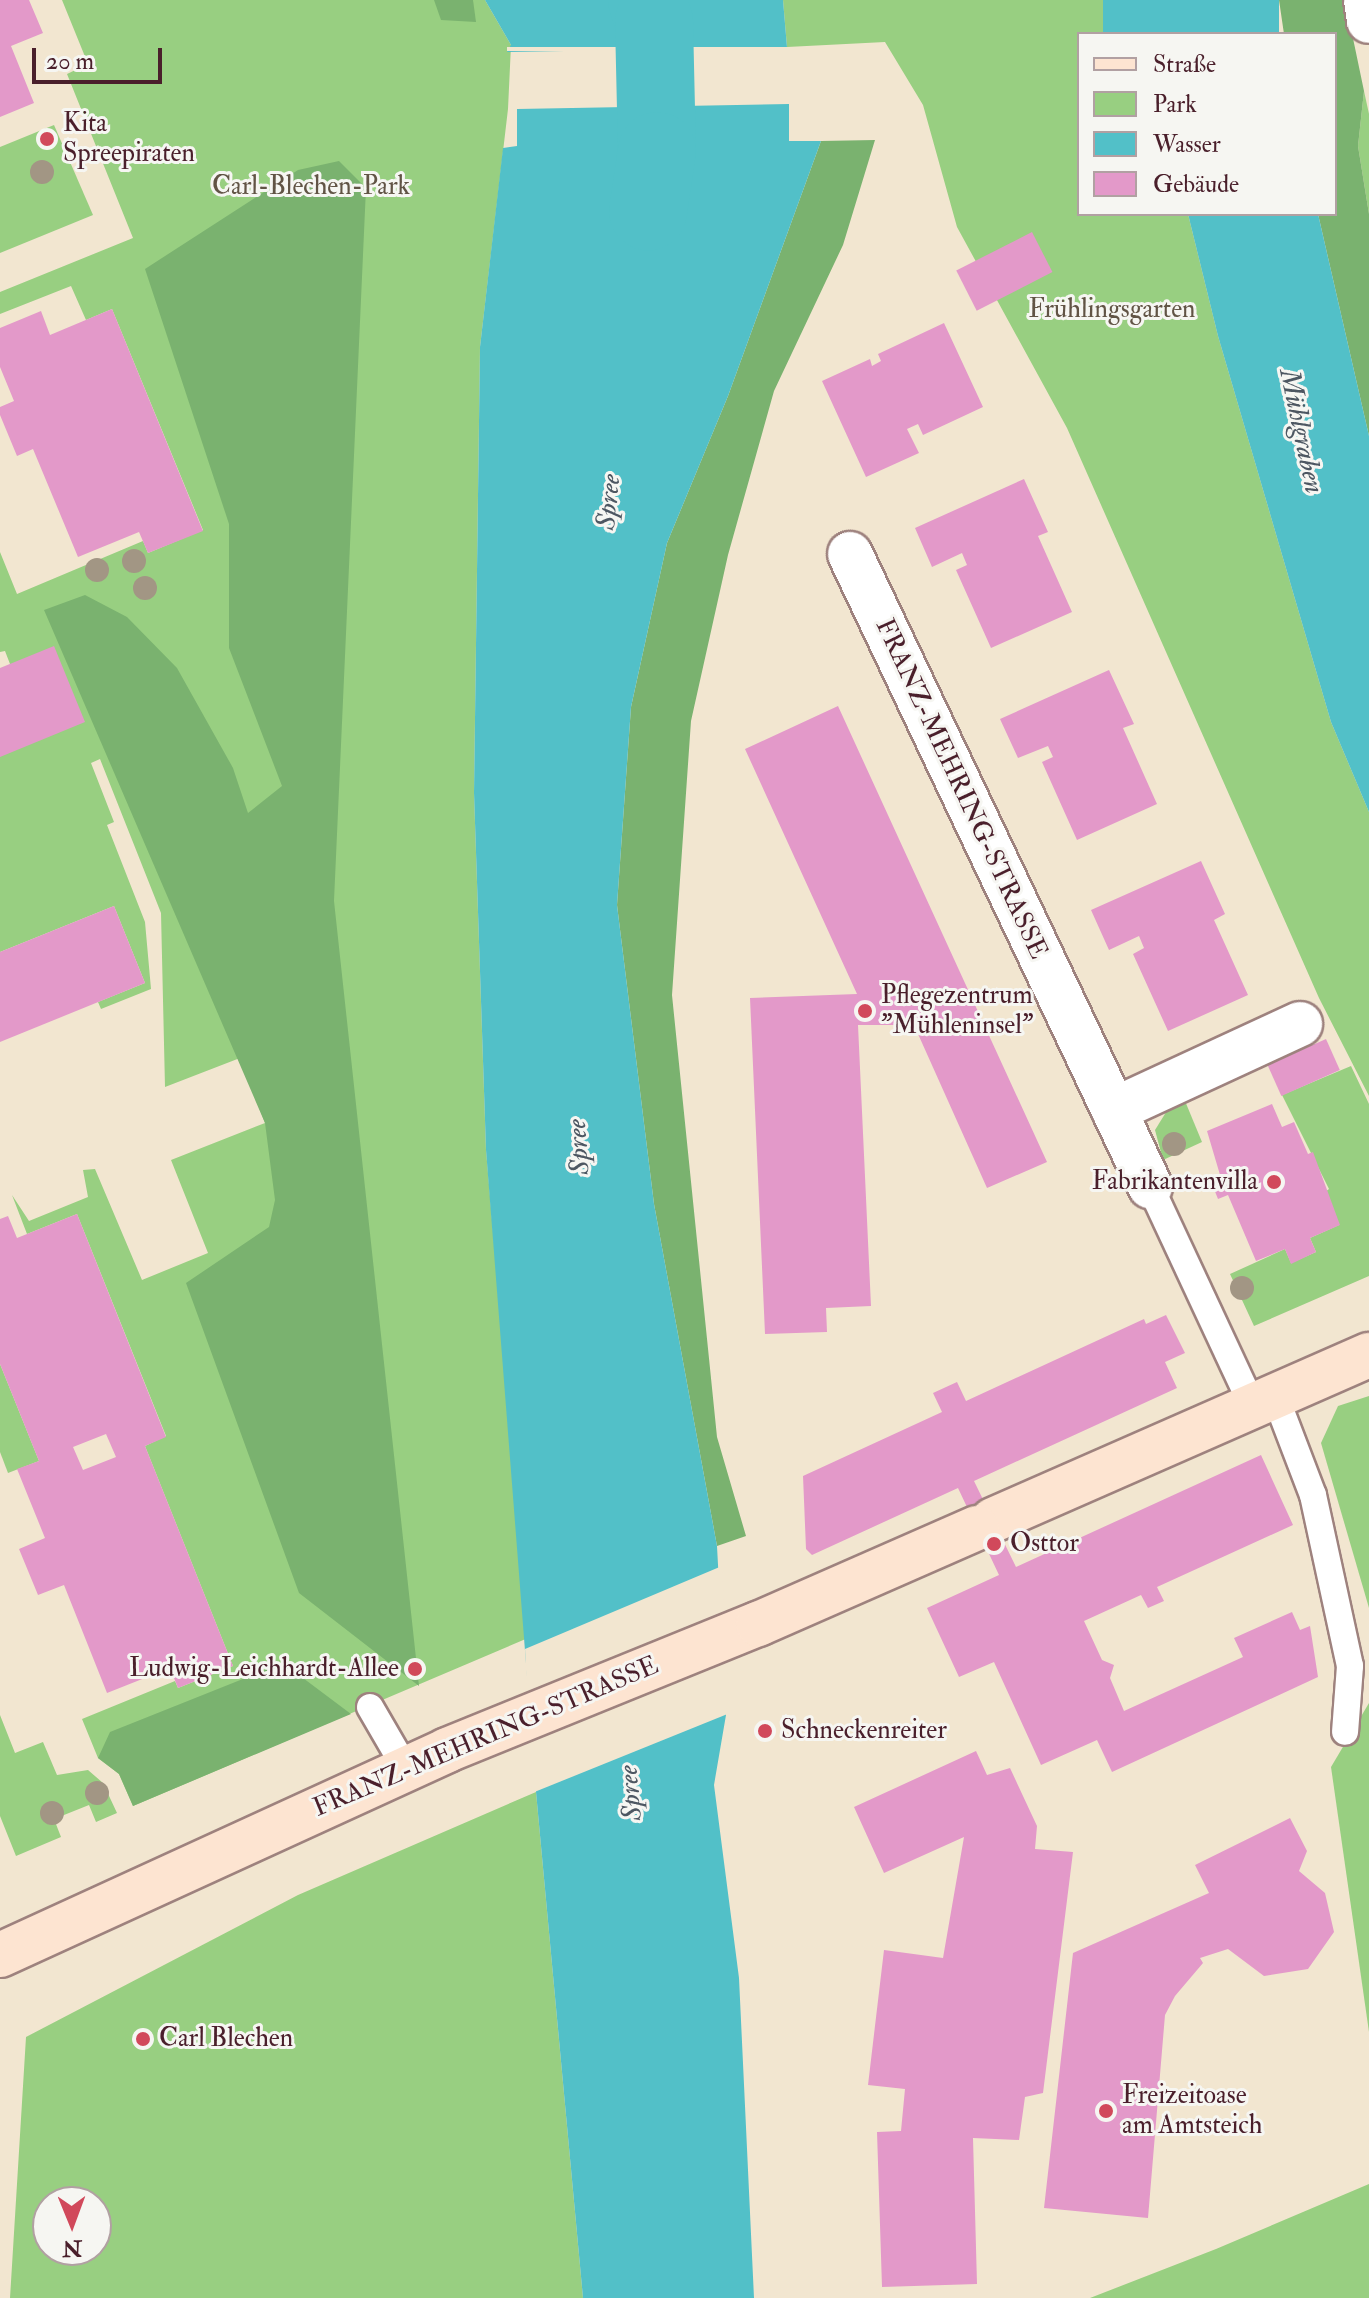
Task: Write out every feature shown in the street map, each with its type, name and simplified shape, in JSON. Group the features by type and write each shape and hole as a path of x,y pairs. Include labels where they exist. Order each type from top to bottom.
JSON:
{"main road":[{"name":"FRANZ-MEHRING-STRASSE","path":"0,1955 406,1769 758,1624 1263,1398 1369,1355"}],"street":[{"path":"1366,0 1369,21"},
{"name":"FRANZ-MEHRING-STRASSE","path":"850,554 1150,1186"},
{"path":"1114,1110 1300,1024"}],"lane":[{"name":"FRANZ-MEHRING-STRASSE","path":"1150,1186 1263,1398"},
{"path":"1263,1398 1313,1495 1347,1651 1345,1732"},
{"path":"370,1707 406,1769"}],"green space":[{"name":"Carl-Blechen-Park","path":"62,0 485,0 511,45 508,109 480,347 474,793 486,1150 528,1638 133,1806 119,1774 98,1758 82,1719 175,1681 178,1688 233,1666 145,1446 166,1436 77,1214 27,1234 12,1195 29,1221 88,1197 83,1170 95,1169 142,1280 208,1253 171,1160 265,1123 240,1058 165,1087 161,913 100,759 91,763 114,822 107,825 145,922 151,989 101,1009 98,1002 145,983 114,906 0,952 0,757 10,664 5,651 0,652 0,552 17,594 143,541 148,553 203,530 112,309 86,320 71,286 0,314 0,292 133,238 67,74 88,64"},
{"path":"434,0 473,0 476,22 441,20"},
{"name":"Frühlingsgarten","path":"783,0 1103,0 1122,32 1077,32 1077,216 1188,216 1218,336 1331,722 1369,812 1369,1096 1319,998 1067,428 957,227 923,105 885,42 787,47"},
{"path":"1279,0 1345,0 1364,91 1358,146 1369,214 1369,436 1318,216 1337,216 1337,32 1284,32"},
{"path":"1364,91 1369,114 1369,214 1358,146"},
{"path":"54,125 93,215 0,253 0,147"},
{"path":"875,140 843,245 774,391 728,555 691,721 672,995 717,1437 746,1536 717,1546 654,1204 617,905 631,707 667,543 728,396 821,141"},
{"path":"339,161 366,188 334,901 419,1686 299,1593 186,1283 269,1227 275,1200 265,1123 44,610 85,595 127,617 177,668 233,768 248,813 282,786 229,648 229,524 145,269 298,170"},
{"path":"1351,1066 1369,1104 1369,1276 1254,1326 1230,1274 1285,1249 1291,1263 1316,1252 1310,1238 1339,1225 1325,1192 1329,1189 1282,1095"},
{"path":"1185,1101 1202,1142 1163,1160 1155,1130 1168,1109"},
{"path":"0,1364 39,1461 8,1473 0,1452"},
{"path":"1369,1396 1369,1608 1321,1443 1338,1406"},
{"path":"283,1663 351,1714 133,1806 119,1774 98,1758 110,1732"},
{"path":"1369,1703 1369,2032 1331,1767"},
{"path":"0,1715 15,1753 43,1742 57,1775 88,1770 103,1783 117,1813 96,1822 89,1805 54,1819 61,1837 16,1856 0,1816"},
{"path":"536,1792 583,2298 10,2298 26,2037 298,1895"},
{"path":"1369,2184 1369,2298 1090,2298 1216,2249"}],"water":[{"path":"485,0 783,0 787,47 507,52 511,45"},
{"path":"1103,0 1279,0 1279,32 1103,32"},
{"path":"789,104 789,141 821,141 728,396 667,543 631,707 617,905 654,1204 717,1546 726,1715 714,1785 739,1978 754,2298 583,2298 536,1792 486,1150 474,793 480,347 503,148 517,146 517,109"},
{"name":"Mühlgraben","path":"1188,216 1318,216 1369,436 1369,812 1331,722 1218,336"}],"pier":[{"path":"507,47 787,47 787,51 507,51"},
{"path":"517,100 788,100 788,104 517,104"},
{"path":"722,1566 730,1713 532,1793 525,1649"}],"building":[{"path":"0,0 29,0 43,33 11,46 34,103 0,117"},
{"path":"1032,232 1052,272 977,311 956,271"},
{"path":"112,309 203,531 148,553 139,532 78,557 33,449 17,456 0,415 0,407 14,401 0,367 0,328 41,311 50,335"},
{"path":"944,323 983,407 923,435 918,424 907,429 919,453 866,477 822,381 870,359 872,366 881,361 878,354"},
{"path":"1024,479 1048,532 1038,536 1072,612 991,648 956,570 967,565 962,553 932,567 915,528"},
{"path":"54,646 85,722 0,757 0,668"},
{"path":"1109,670 1134,724 1123,728 1157,804 1077,840 1042,762 1053,757 1048,746 1018,758 1000,719"},
{"name":"Pflegezentrum \"Mühleninsel\"","path":"838,706 1047,1162 987,1188 914,1025 858,1025 871,1306 826,1308 827,1332 765,1334 750,998 857,994 745,749"},
{"path":"1201,861 1225,914 1214,920 1248,995 1168,1031 1133,954 1144,948 1139,936 1109,950 1091,910"},
{"path":"114,906 145,983 0,1042 0,952"},
{"path":"1326,1039 1340,1070 1281,1096 1268,1065"},
{"name":"Fabrikantenvilla","path":"1272,1104 1282,1127 1294,1122 1308,1154 1313,1152 1340,1225 1310,1238 1316,1252 1291,1264 1285,1249 1256,1261 1228,1195 1218,1199 1214,1189 1223,1185 1207,1131"},
{"path":"77,1214 166,1437 145,1446 233,1666 178,1688 170,1668 107,1693 64,1585 38,1595 19,1549 45,1538 17,1469 39,1461 0,1364 0,1219 8,1216 17,1238","holes":["106,1434 116,1457 83,1470 73,1447"]},
{"path":"1166,1315 1185,1353 1165,1362 1177,1388 974,1481 1016,1567 1261,1455 1293,1525 1157,1587 1164,1601 1148,1608 1141,1595 1084,1621 1102,1660 1114,1665 1110,1678 1124,1711 1243,1657 1234,1638 1292,1612 1300,1630 1310,1626 1318,1677 1112,1772 1097,1740 1041,1765 994,1662 959,1677 927,1608 999,1575 958,1488 812,1555 806,1549 803,1476 942,1412 933,1393 957,1382 966,1401 1144,1319 1146,1324"},
{"path":"976,1751 987,1775 1010,1768 1037,1826 1035,1849 1073,1852 1043,2093 1025,2097 1019,2140 973,2138 977,2284 882,2287 877,2132 901,2131 905,2089 868,2085 884,1950 943,1958 964,1837 884,1873 854,1807"},
{"name":"Freizeitoase am Amtsteich","path":"1290,1818 1307,1851 1299,1871 1325,1893 1334,1932 1308,1969 1264,1976 1228,1949 1200,1958 1203,1963 1175,1996 1165,2015 1148,2218 1044,2208 1073,1953 1209,1893 1195,1865"}],"waterway":[{"name":"Spree","path":"647,0 654,21 657,151 648,211"}],"place":[{"name":"Kita Spreepiraten","path":"47,139"},
{"name":"Pflegezentrum \"Mühleninsel\"","path":"865,1011"},
{"name":"Fabrikantenvilla","path":"1274,1182"},
{"name":"Osttor","path":"994,1544"},
{"name":"Ludwig-Leichhardt-Allee","path":"415,1669"},
{"name":"Schneckenreiter","path":"765,1731"},
{"name":"Carl Blechen","path":"143,2039"},
{"name":"Freizeitoase am Amtsteich","path":"1106,2111"}]}
